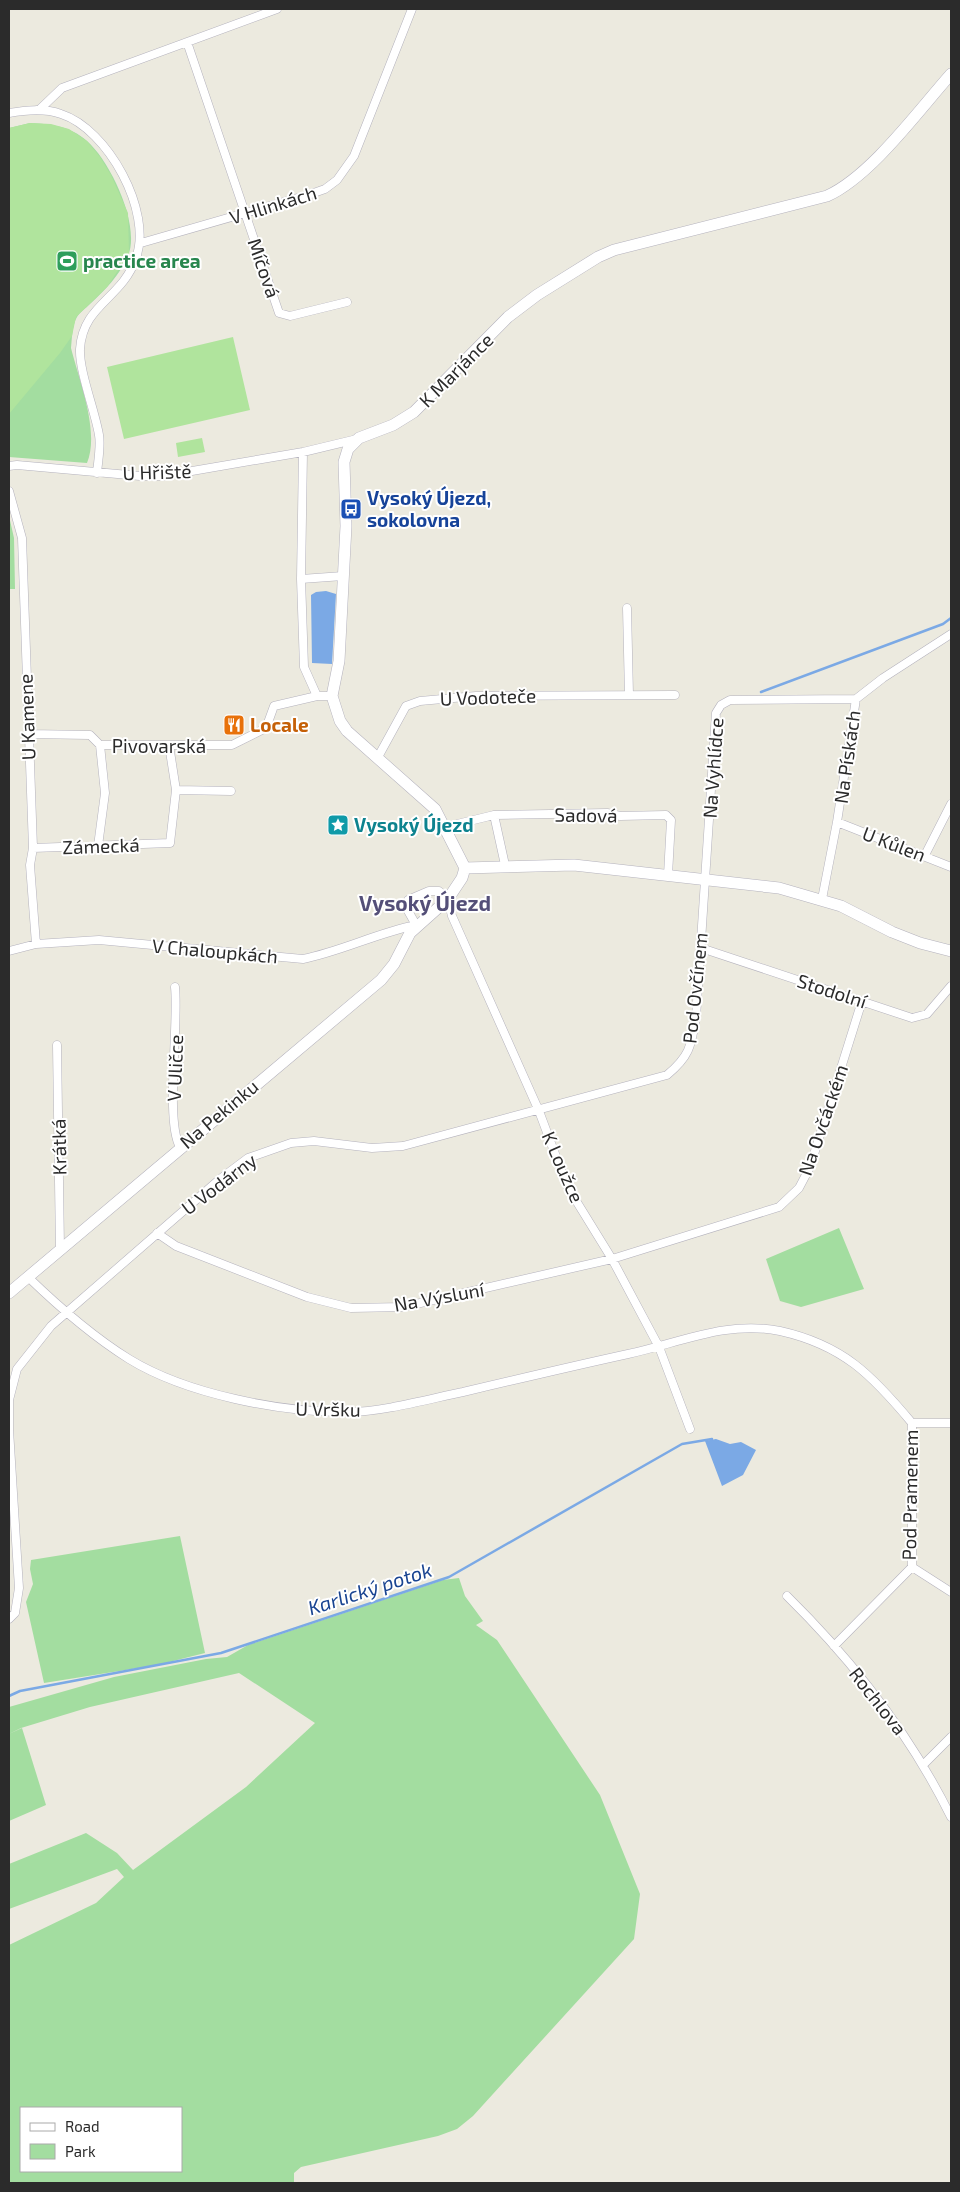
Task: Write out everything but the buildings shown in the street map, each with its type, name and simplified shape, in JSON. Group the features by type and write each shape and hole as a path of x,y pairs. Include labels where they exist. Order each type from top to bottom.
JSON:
{"street":[{"path":"39,110 62,88 277,9"},
{"name":"V Hlinkách","path":"141,243 325,189 337,180 346,170 354,156 412,9"},
{"name":"Míčová","path":"187,42 279,313 290,316 347,302"},
{"name":"K Marjánce","path":"359,438 393,425 414,412 508,318 545,289 598,257 614,250 827,196 842,190 873,162 951,74"},
{"path":"9,113 39,110 62,114 80,123 95,135 109,152 136,209 141,243 136,260 118,290 90,315 83,328 80,351 99,437 97,473"},
{"path":"359,438 348,449 344,462 346,526 344,576 339,661 332,696 340,721 347,731 428,801 445,827 465,868 504,865 574,865 668,874 779,888 841,906 892,932 920,943 951,951"},
{"name":"U Hřiště","path":"9,466 44,466 97,473 163,476 303,452 359,438"},
{"path":"303,452 301,579 304,667 317,696 332,696"},
{"name":"U Kamene","path":"9,491 22,538 33,848 30,865 36,944"},
{"path":"301,579 344,576"},
{"path":"628,608 630,695"},
{"name":"Na Pískách","path":"822,900 837,822 856,699 883,678 951,634"},
{"name":"U Vodoteče","path":"378,757 406,706 420,701 476,696 675,695"},
{"name":"Pivovarská","path":"100,745 232,745 266,728 274,706 317,696"},
{"name":"Na Vyhlídce","path":"706,879 716,713 720,704 730,700 856,699"},
{"name":"Pivovarská","path":"28,734 90,735 100,745 104,800 98,846"},
{"path":"169,745 176,790 231,791"},
{"name":"Zámecká","path":"33,848 170,843 176,790"},
{"path":"925,856 951,804"},
{"name":"Sadová","path":"445,827 494,815 607,813 620,816 666,815 671,820 668,874"},
{"path":"494,815 504,865"},
{"name":"U Kůlen","path":"837,822 951,867"},
{"name":"Na Pekinku","path":"9,1293 180,1147 381,980 394,964 416,925 448,899 462,878 465,868"},
{"name":"Pod Ovčínem","path":"539,1111 667,1075 682,1063 691,1048 696,1018 706,879"},
{"path":"416,925 407,909 408,900 429,891 439,891 448,899"},
{"name":"K Loužce","path":"448,899 452,916 539,1111 567,1186 612,1259 659,1347 690,1429"},
{"name":"V Chaloupkách","path":"9,951 36,944 99,940 303,959 320,955 390,930 416,925"},
{"name":"Stodolní","path":"701,948 912,1018 919,1018 926,1014 951,986"},
{"name":"V Uličce","path":"175,987 177,1014 173,1106 175,1138 180,1147"},
{"name":"Na Ovčáckém","path":"612,1259 779,1207 799,1188 810,1167 862,1001"},
{"name":"Krátká","path":"57,1045 60,1249"},
{"name":"U Vodárny","path":"9,1619 15,1613 19,1588 9,1430 9,1400 17,1370 51,1326 157,1233 248,1158 266,1150 291,1143 314,1141 372,1148 403,1146 539,1111"},
{"name":"Na Výsluní","path":"157,1233 176,1246 307,1298 351,1308 403,1307 612,1259"},
{"name":"U Vršku","path":"28,1277 66,1314 131,1360 179,1382 246,1402 282,1408 350,1412 420,1402 659,1347"},
{"name":"Pod Pramenem","path":"659,1347 703,1333 724,1329 751,1328 778,1331 804,1338 829,1347 850,1359 873,1377 912,1423 912,1566 834,1646"},
{"path":"912,1423 951,1423"},
{"path":"912,1566 951,1592"},
{"name":"Rochlova","path":"787,1596 834,1646 900,1728 923,1765 951,1817"},
{"path":"923,1765 951,1737"}],"green space":[{"name":"practice area","path":"30,123 67,129 81,136 96,150 114,178 121,194 130,228 131,243 125,263 107,288 78,315 73,328 71,348 90,421 90,450 87,463 9,457 9,128"},
{"name":"practice area","path":"30,123 51,124 69,129 87,141 100,157 111,175 128,213 129,254 107,287 76,317 72,336 9,414 9,128"},
{"path":"233,337 250,410 124,439 107,367"},
{"path":"202,438 205,452 178,457 176,443"},
{"path":"9,516 14,538 15,589 9,589"},
{"path":"839,1228 864,1289 801,1307 780,1301 766,1259"},
{"path":"180,1536 205,1653 157,1665 44,1683 26,1602 33,1584 30,1569 31,1560"},
{"path":"459,1578 465,1596 483,1621 476,1625 497,1640 600,1795 640,1894 634,1939 473,2116 457,2129 438,2136 301,2167 294,2173 294,2183 9,2183 9,1945 96,1903 124,1877 117,1869 9,1909 9,1864 86,1833 117,1853 133,1870 246,1787 315,1723 239,1673 90,1707 21,1728 9,1734 9,1707 114,1677 206,1659 227,1657 248,1645 443,1580"},
{"path":"22,1728 46,1805 9,1821 9,1734"}],"water":[{"path":"326,591 336,594 332,664 312,663 311,595 316,592"},
{"path":"716,1439 730,1444 741,1442 756,1450 743,1475 722,1486 705,1441"}],"waterway":[{"path":"761,692 943,624 951,618"},
{"name":"Karlický potok","path":"9,1696 20,1691 221,1653 449,1577 682,1444 712,1439"}],"place":[{"name":"practice area","path":"67,261"},
{"name":"Vysoký Újezd, sokolovna","path":"351,509"},
{"name":"Locale","path":"234,725"},
{"name":"Vysoký Újezd","path":"338,825"}],"district":[{"name":"Vysoký Újezd","path":"425,904"}]}
